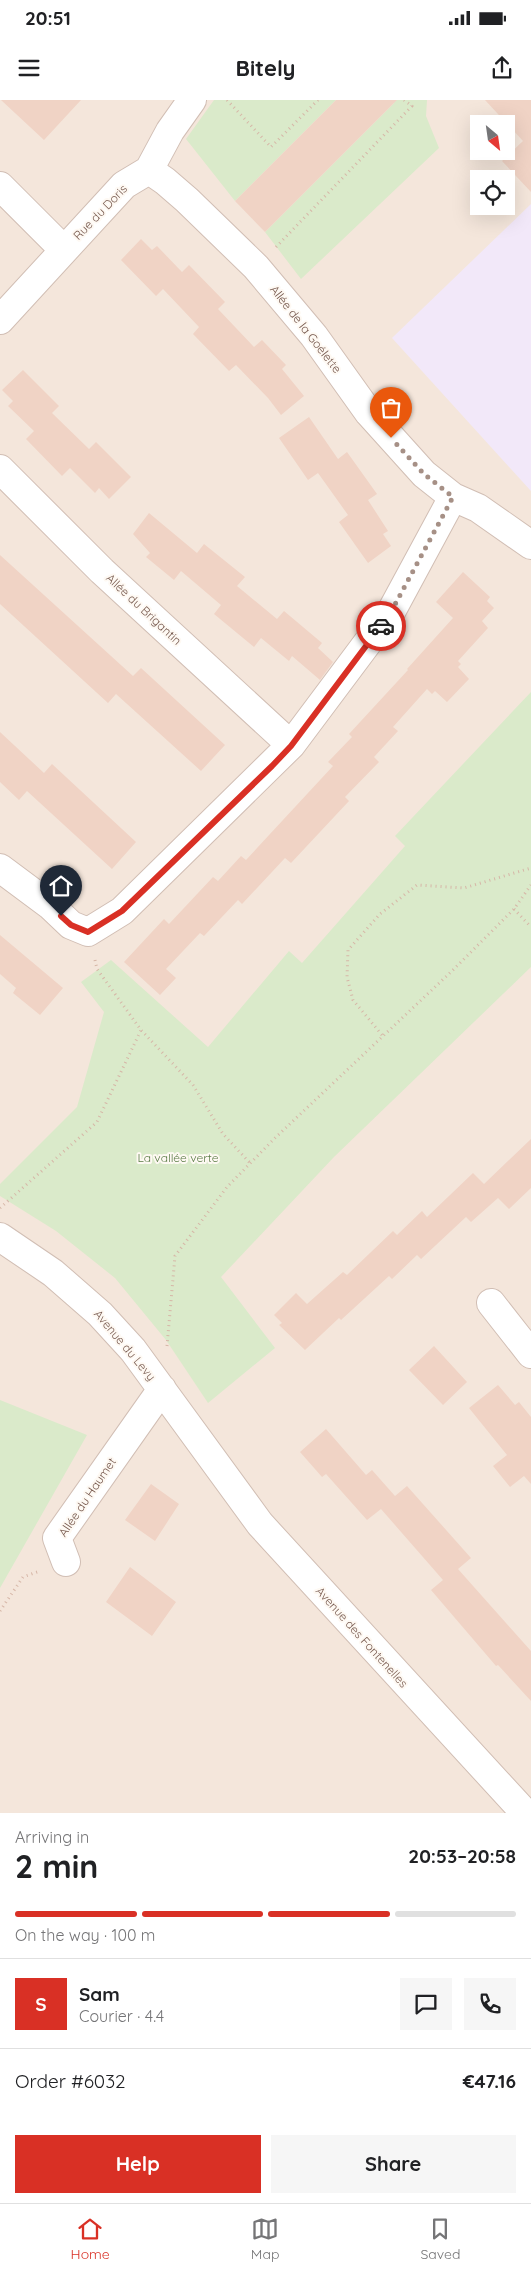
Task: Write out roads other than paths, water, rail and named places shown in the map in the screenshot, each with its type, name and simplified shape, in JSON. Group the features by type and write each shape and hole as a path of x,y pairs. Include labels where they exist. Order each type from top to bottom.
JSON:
{"street":[{"path":"149,170 170,131 192,100"},
{"name":"Rue du Doris","path":"0,320 63,249 124,185 149,170"},
{"name":"Allée de la Goélette","path":"149,170 165,180 193,205 256,267 314,336 369,413 424,474 453,497 478,508 531,545"},
{"path":"0,186 63,249"},
{"name":"Allée du Brigantin","path":"0,469 102,571 291,746"},
{"path":"0,868 51,906 71,925 88,932 122,911 291,746 392,610 453,497"},
{"name":"Avenue du Levy","path":"0,1237 53,1274 100,1314 133,1350 208,1454"},
{"path":"492,1303 531,1354"},
{"name":"Allée du Haumet","path":"66,1562 57,1538 162,1389"},
{"name":"Avenue des Fontenelles","path":"208,1454 260,1524 524,1813"}],"park label":[{"name":"La vallée verte","path":"178,1157"}]}
